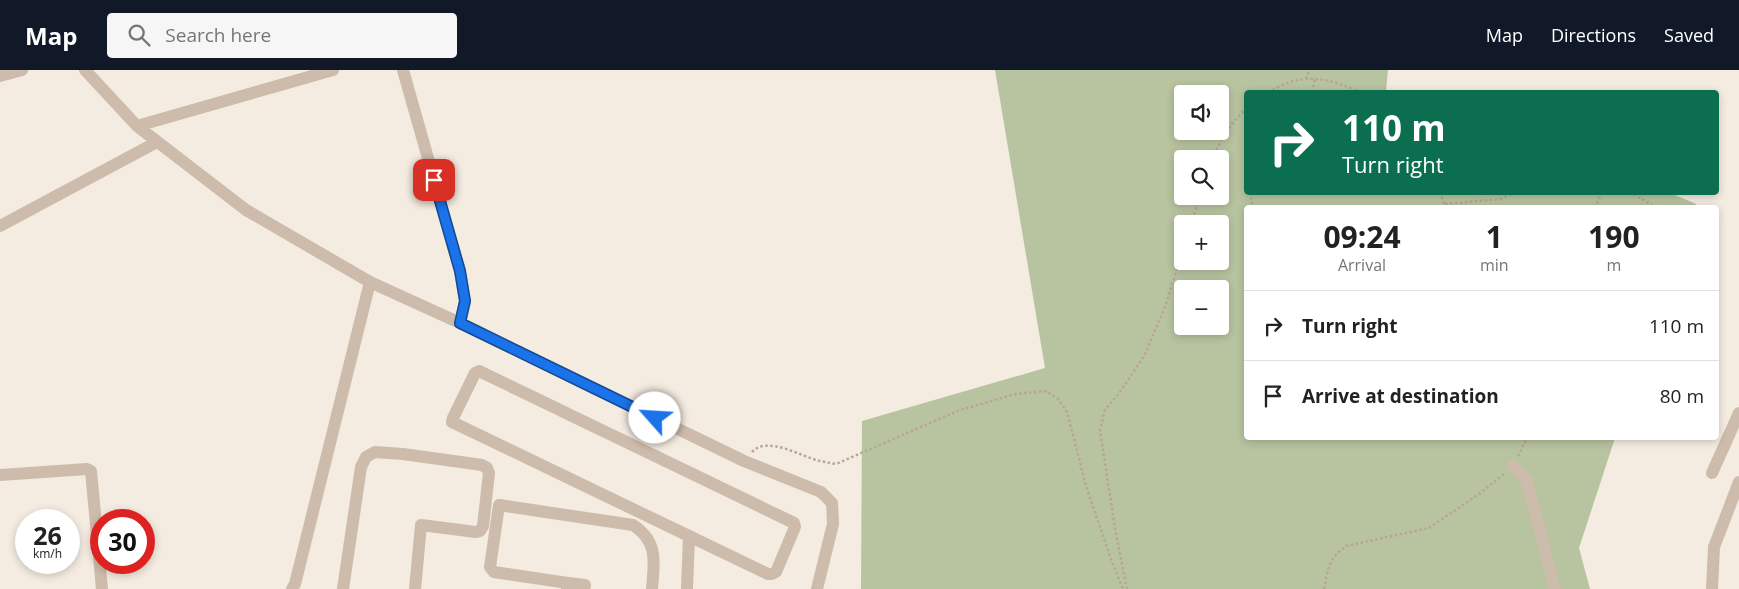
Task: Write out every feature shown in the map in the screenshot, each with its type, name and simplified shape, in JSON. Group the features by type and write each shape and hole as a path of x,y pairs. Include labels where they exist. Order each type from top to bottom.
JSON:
{"street":[{"path":"0,76 22,70"},
{"path":"85,70 137,126 246,210 370,282 460,323 744,461 821,492 832,503 833,524 817,589"},
{"path":"137,126 333,70"},
{"path":"403,70 460,271 465,301 460,323"},
{"path":"0,226 157,142"},
{"path":"297,587 370,282"},
{"path":"479,371 794,523 795,527 776,572 772,574 768,574 689,536 452,422 452,418 475,373 479,371"},
{"path":"1712,473 1739,413"},
{"path":"343,589 361,467 366,457 375,452 482,465 487,468 489,473 483,526 480,531 476,532 421,526 415,589"},
{"path":"1513,466 1527,480 1555,589"},
{"path":"0,475 91,470 102,589"},
{"path":"1712,589 1714,547 1739,482"},
{"path":"584,589 585,585 568,586 494,572 490,567 499,505 634,525 642,531 654,554 652,589"},
{"path":"687,589 689,536"}],"path":[{"path":"1306,79 1309,70"},
{"path":"1312,90 1315,78"},
{"path":"1272,90 1292,81 1315,78 1344,85 1355,90"},
{"path":"1216,150 1219,142 1244,111"},
{"path":"1453,205 1500,199 1510,195"},
{"path":"1634,195 1652,205"},
{"path":"1125,589 1114,529 1100,430 1105,410 1120,392 1144,356 1165,307 1177,270"},
{"path":"744,461 754,450 767,446 783,448 819,461 836,464 960,410 1016,394 1046,391 1058,399 1068,412 1086,486 1112,562 1125,589"},
{"path":"1324,589 1328,566 1335,554 1346,546 1429,528 1480,494 1513,466 1527,440"}],"green space":[{"path":"995,70 1388,70 1386,90 1244,90 1244,195 1675,195 1696,204 1244,205 1244,440 1614,440 1579,548 1590,589 861,589 862,421 1045,368"}],"route":[{"path":"434,180 460,271 465,301 460,323 655,418"}]}
